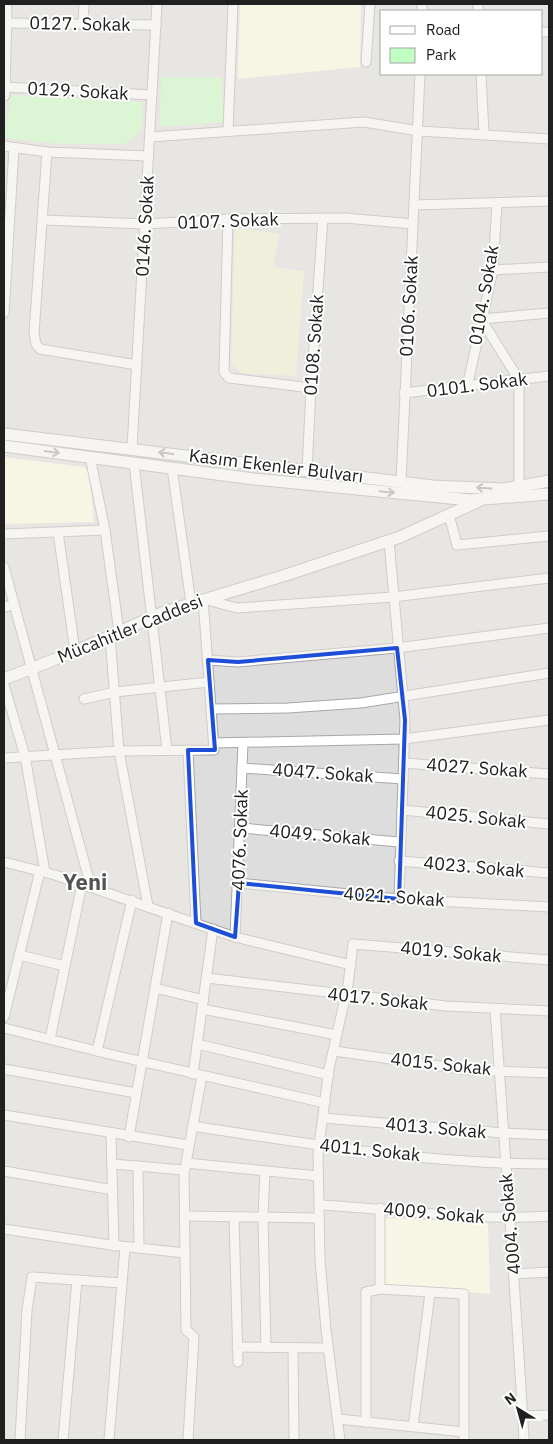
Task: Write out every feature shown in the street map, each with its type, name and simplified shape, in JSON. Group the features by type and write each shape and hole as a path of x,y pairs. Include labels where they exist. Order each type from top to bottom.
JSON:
{"street":[{"path":"4,95 6,4"},
{"path":"83,24 84,4"},
{"name":"0146. Sokak","path":"132,448 157,4"},
{"path":"228,131 233,4"},
{"path":"366,62 370,4"},
{"name":"0127. Sokak","path":"5,24 156,25"},
{"name":"0106. Sokak","path":"401,481 404,393 419,131 420,75"},
{"path":"481,75 484,135"},
{"name":"0129. Sokak","path":"4,87 152,95"},
{"path":"150,137 364,122 419,131 549,139"},
{"path":"4,146 47,152 149,156"},
{"path":"4,313 14,148"},
{"path":"47,152 34,333 36,344 40,349 137,365"},
{"path":"414,206 549,201"},
{"name":"0104. Sokak","path":"467,387 493,270 497,203"},
{"name":"0108. Sokak","path":"308,471 311,388 323,218"},
{"name":"0107. Sokak","path":"43,220 145,224 228,219 345,218 413,224"},
{"path":"228,219 224,372 228,378 311,388"},
{"path":"493,270 549,266"},
{"path":"519,487 520,380 481,320 549,312"},
{"name":"0101. Sokak","path":"404,393 549,376"},
{"name":"Kasım Ekenler Bulvarı","path":"4,434 450,487 504,489 549,481"},
{"name":"Kasım Ekenler Bulvarı","path":"4,446 264,480 482,500 549,494"},
{"path":"90,457 105,530 114,634 115,692 120,751 148,906"},
{"path":"134,463 153,617 166,750"},
{"path":"172,468 191,603"},
{"name":"Mücahitler Caddesi","path":"4,679 153,617 203,599 286,575 389,541 482,500"},
{"path":"449,515 457,545 549,536"},
{"path":"4,534 105,530"},
{"path":"58,532 75,651"},
{"path":"389,541 404,739 399,842 399,899"},
{"path":"4,568 55,755 86,885 65,966 50,1040"},
{"path":"4,758 120,751 214,750 203,599 237,608 393,597 549,578"},
{"path":"4,607 14,605"},
{"path":"208,660 238,662 397,648 549,628"},
{"path":"212,709 288,708 361,703 549,673"},
{"path":"84,699 115,692 209,682"},
{"path":"4,685 26,756 43,872 19,955 4,1017"},
{"path":"214,744 404,739 549,720"},
{"name":"4076. Sokak","path":"235,937 239,883 243,743"},
{"path":"188,750 196,923"},
{"name":"4027. Sokak","path":"404,763 549,774"},
{"name":"4047. Sokak","path":"242,768 403,779"},
{"name":"4025. Sokak","path":"402,810 549,824"},
{"name":"4049. Sokak","path":"241,828 399,842"},
{"name":"4023. Sokak","path":"399,861 549,873"},
{"path":"4,862 86,885 235,937 351,965 329,1075 319,1145 318,1176 320,1260 328,1348 340,1440"},
{"name":"4021. Sokak","path":"239,883 399,899 549,907"},
{"path":"97,1051 132,900"},
{"path":"129,1137 168,913"},
{"path":"188,1440 194,1337 186,1330 185,1166 192,1126 198,1075 198,1044 213,929"},
{"name":"4019. Sokak","path":"351,965 353,944 549,960"},
{"path":"19,955 65,966"},
{"name":"4017. Sokak","path":"207,978 346,996 446,1006 549,1011"},
{"path":"155,988 203,1005 337,1035"},
{"name":"4004. Sokak","path":"495,1009 524,1440"},
{"path":"4,1028 142,1062 325,1103"},
{"path":"198,1044 329,1075"},
{"name":"4015. Sokak","path":"334,1051 468,1070 549,1073"},
{"path":"4,1069 136,1093"},
{"path":"4,1115 188,1146"},
{"name":"4013. Sokak","path":"323,1118 549,1135"},
{"name":"4011. Sokak","path":"192,1126 319,1145 504,1164 549,1164"},
{"path":"111,1134 114,1246"},
{"path":"112,1164 185,1166 318,1176"},
{"path":"138,1166 139,1248"},
{"path":"265,1171 263,1218 266,1348"},
{"path":"4,1172 112,1190"},
{"name":"4009. Sokak","path":"318,1205 380,1208 508,1219 549,1216"},
{"path":"380,1208 380,1289"},
{"path":"184,1216 319,1218"},
{"path":"234,1217 238,1362"},
{"path":"4,1229 114,1246 185,1253"},
{"path":"109,1440 125,1247"},
{"path":"514,1274 549,1272"},
{"path":"20,1440 27,1310 32,1277 122,1283"},
{"path":"63,1440 77,1280"},
{"path":"338,1420 413,1427 464,1436 464,1294 380,1289 366,1292 366,1422"},
{"path":"413,1427 430,1293"},
{"path":"237,1347 328,1348"},
{"path":"293,1348 294,1440"},
{"path":"523,1416 549,1415"}],"highlighted area":[{"path":"397,648 405,720 399,899 239,883 235,937 196,923 188,750 215,750 208,660 238,662"}],"shaded area":[{"path":"4,4 549,4 549,1440 4,1440"},
{"path":"240,4 361,4 360,67 238,79"},
{"path":"235,228 279,234 273,267 304,271 296,376 241,373 231,361"},
{"path":"4,457 84,467 89,473 94,522 4,524"},
{"path":"384,1218 488,1223 490,1294 385,1285"}],"green space":[{"path":"161,77 221,77 224,122 160,127"},
{"path":"11,95 141,102 143,116 140,132 124,144 61,144 4,138"}],"district":[{"name":"Yeni","path":"85,882"}]}
